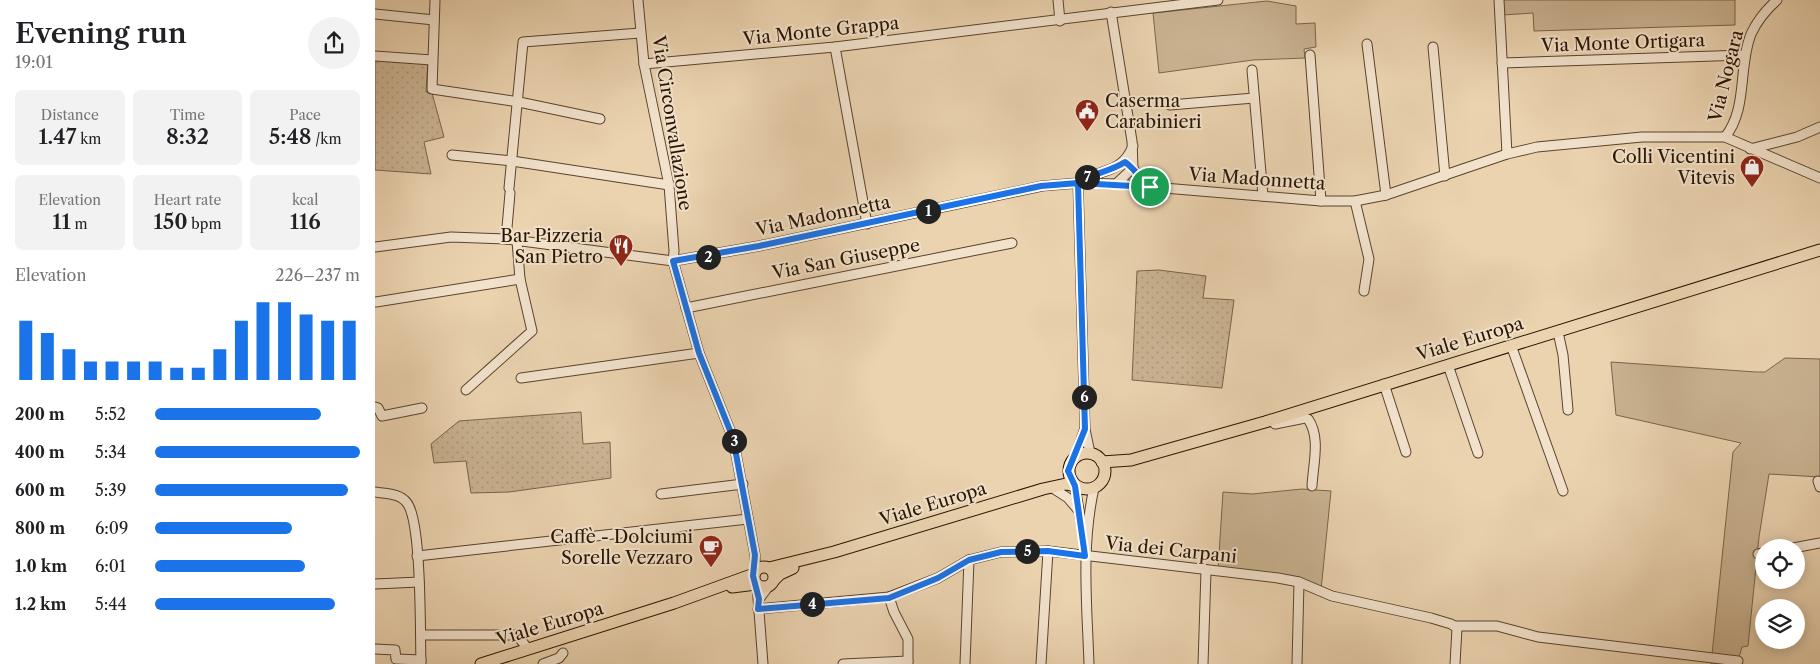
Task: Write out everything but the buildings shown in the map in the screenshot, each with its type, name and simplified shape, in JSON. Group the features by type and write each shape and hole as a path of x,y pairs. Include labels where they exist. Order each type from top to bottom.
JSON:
{"main road":[{"name":"Viale Europa","path":"1102,462 1131,460 1265,422 1820,250"},
{"path":"1090,453 1102,462 1105,473 1103,479 1094,488 1084,489 1075,486 1069,477 1072,462 1090,453"},
{"name":"Viale Europa","path":"1103,479 1131,460"},
{"name":"Viale Europa","path":"1047,488 1057,480 1072,462"},
{"name":"Viale Europa","path":"481,664 687,598 787,570 834,552 1047,488 1066,484 1075,486"}],"street":[{"path":"435,0 432,89 519,102 600,119"},
{"name":"Via Circonvallazione","path":"639,0 640,33 644,64 669,185 674,251 673,261"},
{"path":"1058,0 1060,21"},
{"name":"Via Monte Grappa","path":"644,64 835,47 1060,21 1111,12 1218,0"},
{"path":"1499,0 1507,154"},
{"name":"Via Nogara","path":"1725,138 1733,128 1740,100 1745,55 1752,33 1759,19 1777,0"},
{"path":"1111,12 1133,146 1129,165 1116,184"},
{"path":"375,14 434,20"},
{"path":"506,239 523,42 640,33"},
{"path":"1367,44 1386,195"},
{"path":"835,47 867,224"},
{"path":"1433,47 1445,176"},
{"path":"1310,55 1321,201"},
{"name":"Via Monte Ortigara","path":"1502,63 1745,55"},
{"path":"375,56 432,60"},
{"path":"1252,70 1263,196"},
{"path":"1171,104 1253,98"},
{"path":"1750,149 1797,136 1820,127"},
{"path":"1797,136 1820,133"},
{"name":"Via Madonnetta","path":"375,247 451,237 506,239 673,261 699,258 867,224 1041,186 1078,183 1116,184 1321,201 1355,201 1386,195 1507,154 1537,147 1642,137 1725,138 1818,178"},
{"path":"451,155 513,162 669,185"},
{"path":"1090,453 1085,429 1078,183 1088,176 1129,165"},
{"path":"1129,165 1139,179 1150,187"},
{"path":"1355,201 1369,259 1364,290"},
{"path":"466,390 532,331 520,279 517,241"},
{"name":"Via San Giuseppe","path":"686,308 1012,243"},
{"path":"673,261 699,353 733,438 755,555 762,577 758,609 763,664"},
{"path":"376,302 520,279"},
{"path":"1558,332 1563,356 1568,410"},
{"path":"1511,345 1563,490"},
{"path":"521,378 699,353"},
{"path":"1448,365 1478,453"},
{"path":"1384,384 1406,452"},
{"path":"375,407 378,408 382,416 422,408"},
{"path":"1265,422 1271,425 1308,418 1316,435 1311,486"},
{"path":"1072,462 1085,429"},
{"path":"661,494 743,484"},
{"path":"1075,486 1085,553 1089,664"},
{"path":"1047,488 1068,498 1080,513"},
{"path":"1085,553 1089,511 1094,488"},
{"path":"375,492 397,496 408,504 412,512 419,582 421,662 396,659 395,650 392,648 375,649"},
{"path":"417,556 748,519"},
{"path":"1805,546 1820,543"},
{"path":"1041,664 1048,551"},
{"name":"Via dei Carpani","path":"758,609 889,598 938,578 969,560 1001,552 1048,551 1085,553 1206,571 1299,582 1331,596 1431,618 1455,626 1497,626 1538,637 1738,661"},
{"path":"965,664 969,560"},
{"path":"1203,664 1206,571"},
{"path":"375,584 419,582"},
{"path":"1297,664 1299,582"},
{"path":"843,664 908,662 907,639 893,612 889,598"},
{"path":"1455,626 1455,664"},
{"path":"421,635 517,635 528,648"},
{"path":"543,664 559,658 563,653"}],"shaded area":[{"path":"1502,0 1735,0 1735,25 1534,31 1533,13 1503,15"},
{"path":"1267,1 1296,6 1296,24 1315,23 1316,47 1304,49 1305,58 1253,60 1159,73 1153,13"},
{"path":"375,55 428,61 426,92 432,93 444,137 424,142 431,174 375,170"},
{"path":"1159,270 1206,276 1203,298 1234,300 1222,388 1132,380 1137,271"},
{"path":"1785,358 1820,359 1820,477 1769,474 1759,539 1755,539 1755,577 1748,646 1742,647 1738,661 1734,664 1711,664 1733,452 1741,443 1616,415 1611,362 1765,372"},
{"path":"581,412 583,444 610,442 611,478 509,492 471,493 466,461 434,463 431,444 459,421"},
{"path":"1302,489 1331,491 1321,590 1218,570 1223,492 1252,494"}],"place":[{"name":"Caserma Carabinieri","path":"1087,132"},
{"name":"Colli Vicentini Vitevis","path":"1752,188"},
{"name":"Bar Pizzeria San Pietro","path":"621,267"},
{"name":"Caffè - Dolciumi Sorelle Vezzaro","path":"711,568"}],"route":[{"path":"1150,187 1078,183 1041,186 867,224 699,258 673,261 699,353 733,438 755,555 755,571 753,576 754,582 757,585 758,609 889,598 938,578 969,560 1001,552 1048,551 1085,556 1075,486 1069,477 1068,471 1085,429 1078,183 1088,176 1115,169 1125,162 1133,168 1139,179 1150,187"}]}
